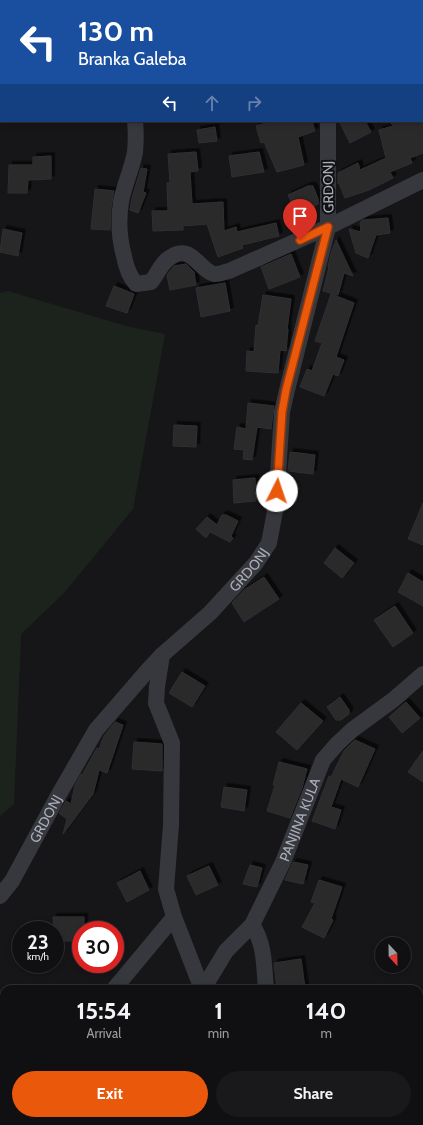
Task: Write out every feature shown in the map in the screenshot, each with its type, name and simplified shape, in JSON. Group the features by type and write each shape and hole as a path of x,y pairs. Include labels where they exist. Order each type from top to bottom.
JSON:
{"street":[{"path":"135,122 135,153 121,201 119,240 129,273 136,284 151,282 167,260 175,255 184,254 189,256 197,260 208,272 215,275 229,271 328,227 423,180"},
{"name":"GRDONJ","path":"0,896 12,881 96,730 162,655 210,613 256,563 269,543 276,506 282,419 286,390 328,227 328,122"},
{"path":"162,655 156,703 172,743 171,825 166,888 174,917 201,985"},
{"name":"PANJINA KULA","path":"205,985 226,951 252,925 283,862 323,760 352,730 393,700 423,674"},
{"path":"117,985 174,917"},
{"path":"252,925 258,934 265,985"}],"shaded area":[{"path":"8,291 126,326 165,334 133,509 63,594 21,634 14,804 0,816 0,293"}],"building":[{"path":"270,122 312,122 315,131 298,137 304,165 277,172 264,142 261,143 256,126"},
{"path":"340,122 366,122 371,132 350,143"},
{"path":"391,122 423,122 423,153 410,158 412,163 390,172 393,178 369,190 345,198 339,183 338,184 338,173 358,163 360,170 386,158 379,130 393,126"},
{"path":"215,127 217,141 199,143 197,130"},
{"path":"196,152 198,171 190,172 192,204 223,202 224,231 236,227 237,232 276,223 279,236 242,245 243,248 218,257 207,224 183,226 183,230 153,231 152,211 168,211 167,183 170,183 168,154"},
{"path":"259,152 264,172 232,177 229,156"},
{"path":"51,156 51,179 28,180 27,193 8,193 9,165 33,165 33,157"},
{"path":"141,168 147,169 143,192 146,193 138,213 130,210"},
{"path":"308,186 313,186 318,199 318,204 297,214 288,195"},
{"path":"95,189 114,191 111,208 110,230 91,229"},
{"path":"388,218 390,233 376,235 368,258 356,253 349,229 361,232 360,222 363,220"},
{"path":"3,229 22,233 18,256 0,252"},
{"path":"336,240 353,276 344,273 338,295 323,291 331,253"},
{"path":"291,254 300,277 269,289 261,267"},
{"path":"186,264 194,272 196,285 170,290 167,275 174,266"},
{"path":"225,283 230,311 201,317 196,288"},
{"path":"114,286 134,294 127,313 106,306"},
{"path":"331,294 354,303 336,357 344,360 338,376 333,374 324,396 300,387 307,369 312,371 322,343 315,341"},
{"path":"263,295 291,299 286,351 280,350 278,373 246,371 247,351 254,352 256,325 258,326"},
{"path":"248,403 274,406 271,429 257,427 252,460 243,459 244,450 234,449 237,427 246,429"},
{"path":"174,425 197,426 196,447 173,446"},
{"path":"290,452 315,455 313,474 288,471"},
{"path":"255,478 256,501 234,503 233,480"},
{"path":"423,503 423,545 408,539"},
{"path":"222,515 226,515 238,521 231,536 233,538 230,542 210,532 206,538 196,529 207,517 217,525"},
{"path":"335,548 354,563 342,578 324,563"},
{"path":"408,573 423,582 423,606 398,592"},
{"path":"264,577 279,599 244,622 232,603 244,590"},
{"path":"395,606 413,633 393,647 374,620"},
{"path":"182,672 205,686 192,707 169,693"},
{"path":"340,697 349,710 349,714 341,720 336,720 327,707"},
{"path":"406,702 420,718 402,733 389,717"},
{"path":"301,703 323,721 297,750 276,732"},
{"path":"115,722 123,725 107,773 99,770 93,794 63,834 67,819 59,813 66,801 71,804 75,785 97,748 99,749 104,736"},
{"path":"355,740 375,749 358,787 341,779 331,807 341,810 335,829 312,821 329,776 331,777 344,751"},
{"path":"134,742 162,744 162,771 132,769"},
{"path":"423,751 423,782 408,772"},
{"path":"279,762 307,769 302,788 290,818 267,811 275,785 273,785"},
{"path":"224,787 247,790 244,811 221,807"},
{"path":"293,862 308,865 303,884 285,880"},
{"path":"250,865 262,868 257,887 243,884"},
{"path":"209,866 218,885 196,895 187,876"},
{"path":"140,871 149,890 127,902 117,883"},
{"path":"319,880 342,887 331,919 333,920 324,938 302,927 315,903 311,902"},
{"path":"53,917 84,917 84,921 72,921 72,941 64,941 64,921 53,921"},
{"path":"301,959 305,985 277,985 274,963"}],"route":[{"path":"277,491 282,412 286,390 328,227 300,240"}]}
